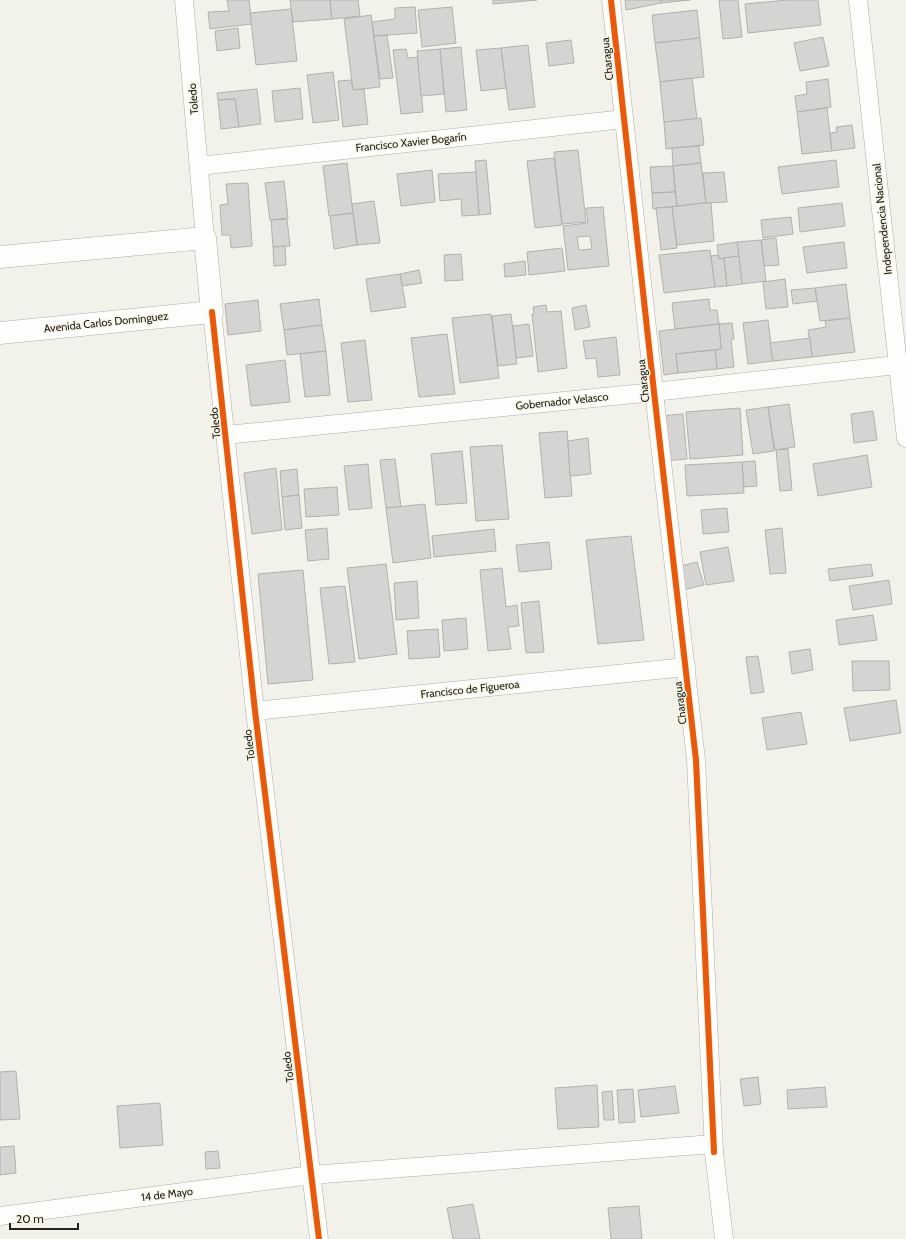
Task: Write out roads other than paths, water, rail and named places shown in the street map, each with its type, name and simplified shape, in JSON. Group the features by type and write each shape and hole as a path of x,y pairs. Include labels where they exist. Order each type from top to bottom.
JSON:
{"main road":[{"path":"0,257 205,238"},
{"name":"Toledo","path":"205,238 212,312"},
{"name":"Avenida Carlos Dominguez","path":"0,333 212,312"}],"street":[{"name":"Toledo","path":"184,0 205,238"},
{"name":"Charagua","path":"611,0 696,760 714,1152 724,1239"},
{"name":"Independencia Nacional","path":"858,0 906,438"},
{"name":"Francisco Xavier Bogarín","path":"199,166 624,119"},
{"name":"Toledo","path":"212,312 255,711 319,1239"},
{"name":"Gobernador Velasco","path":"226,435 654,392 897,365"},
{"name":"Francisco de Figueroa","path":"255,711 686,667"},
{"name":"14 de Mayo","path":"0,1216 311,1175 712,1144 714,1152"}]}
